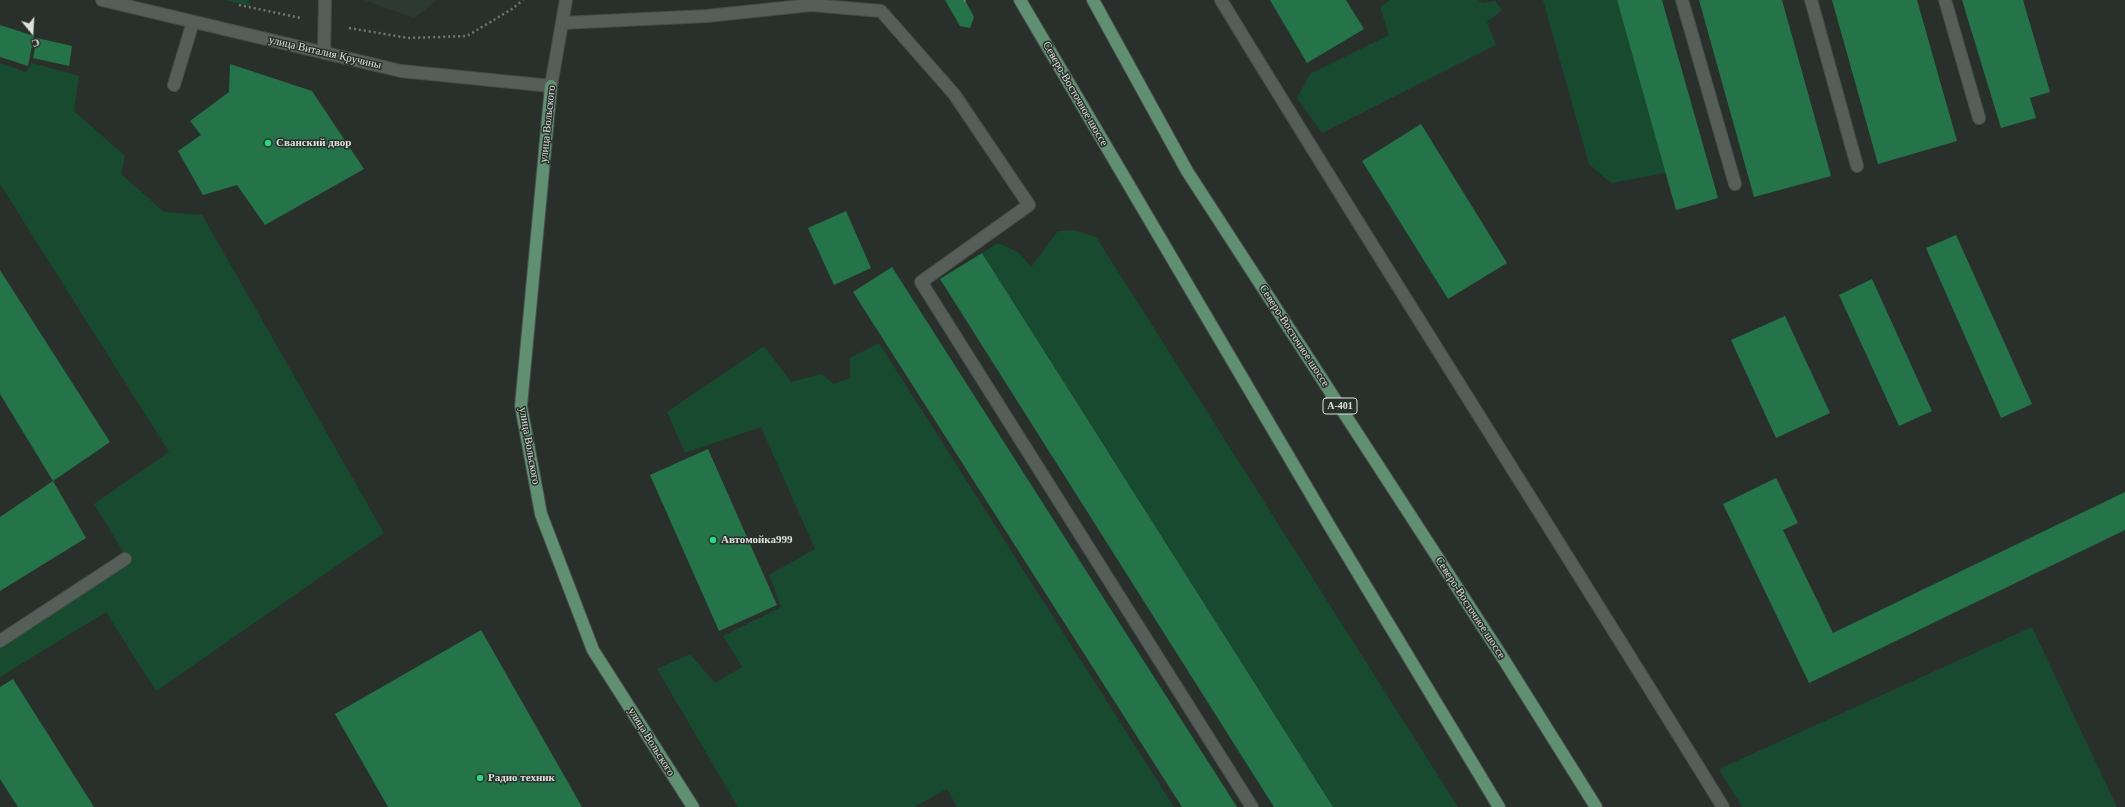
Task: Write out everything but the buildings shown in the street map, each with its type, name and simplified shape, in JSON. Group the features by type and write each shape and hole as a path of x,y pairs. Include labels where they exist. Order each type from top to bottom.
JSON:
{"main road":[{"name":"Северо-Восточное шоссе","path":"1020,0 1329,525 1498,807"},
{"name":"Северо-Восточное шоссе","path":"1093,0 1187,171 1499,652 1596,807"},
{"name":"улица Вольского","path":"551,86 521,406 541,514 593,650 693,807"}],"street":[{"name":"улица Виталия Кручины","path":"102,0 401,71 551,86"},
{"path":"324,53 325,0"},
{"name":"улица Вольского","path":"551,86 566,0"},
{"path":"1221,0 1323,167 1597,602 1723,807"},
{"path":"1682,0 1735,184"},
{"path":"1811,0 1857,166"},
{"path":"1945,0 1979,118"},
{"path":"562,23 707,16 810,5 881,11 939,76 954,94 1029,205 921,282 1252,807"},
{"path":"174,85 193,22"},
{"path":"0,641 125,559"}],"path":[{"path":"237,5 325,24 408,38 467,36 512,9 523,0"}],"shaded area":[{"path":"364,0 437,0 414,18"}],"green space":[{"path":"225,0 248,0 250,6"},
{"path":"1390,0 1478,0 1482,3 1495,1 1502,10 1487,22 1496,45 1322,133 1297,98 1310,74 1389,35 1380,7"},
{"path":"1543,0 1617,0 1666,173 1611,183 1589,164"},
{"path":"0,63 26,72 32,63 79,76 74,111 125,156 121,174 164,212 202,215 384,533 156,691 106,612 0,677 0,633 124,553 94,504 169,452 0,184"},
{"path":"1074,230 1096,237 1458,807 1333,807 982,253 998,243 1018,252 1031,267 1058,231"},
{"path":"879,343 1174,807 957,807 947,789 914,807 738,807 657,669 690,654 715,683 742,667 723,636 781,607 769,575 815,549 761,427 685,453 667,412 764,346 791,382 821,374 834,384 850,378 850,358"},
{"path":"2032,627 2117,807 1742,807 1719,769"}],"place":[{"name":"Сванский двор","path":"268,143"},
{"name":"Автомойка999","path":"713,540"},
{"name":"Радио техник","path":"480,778"}]}
